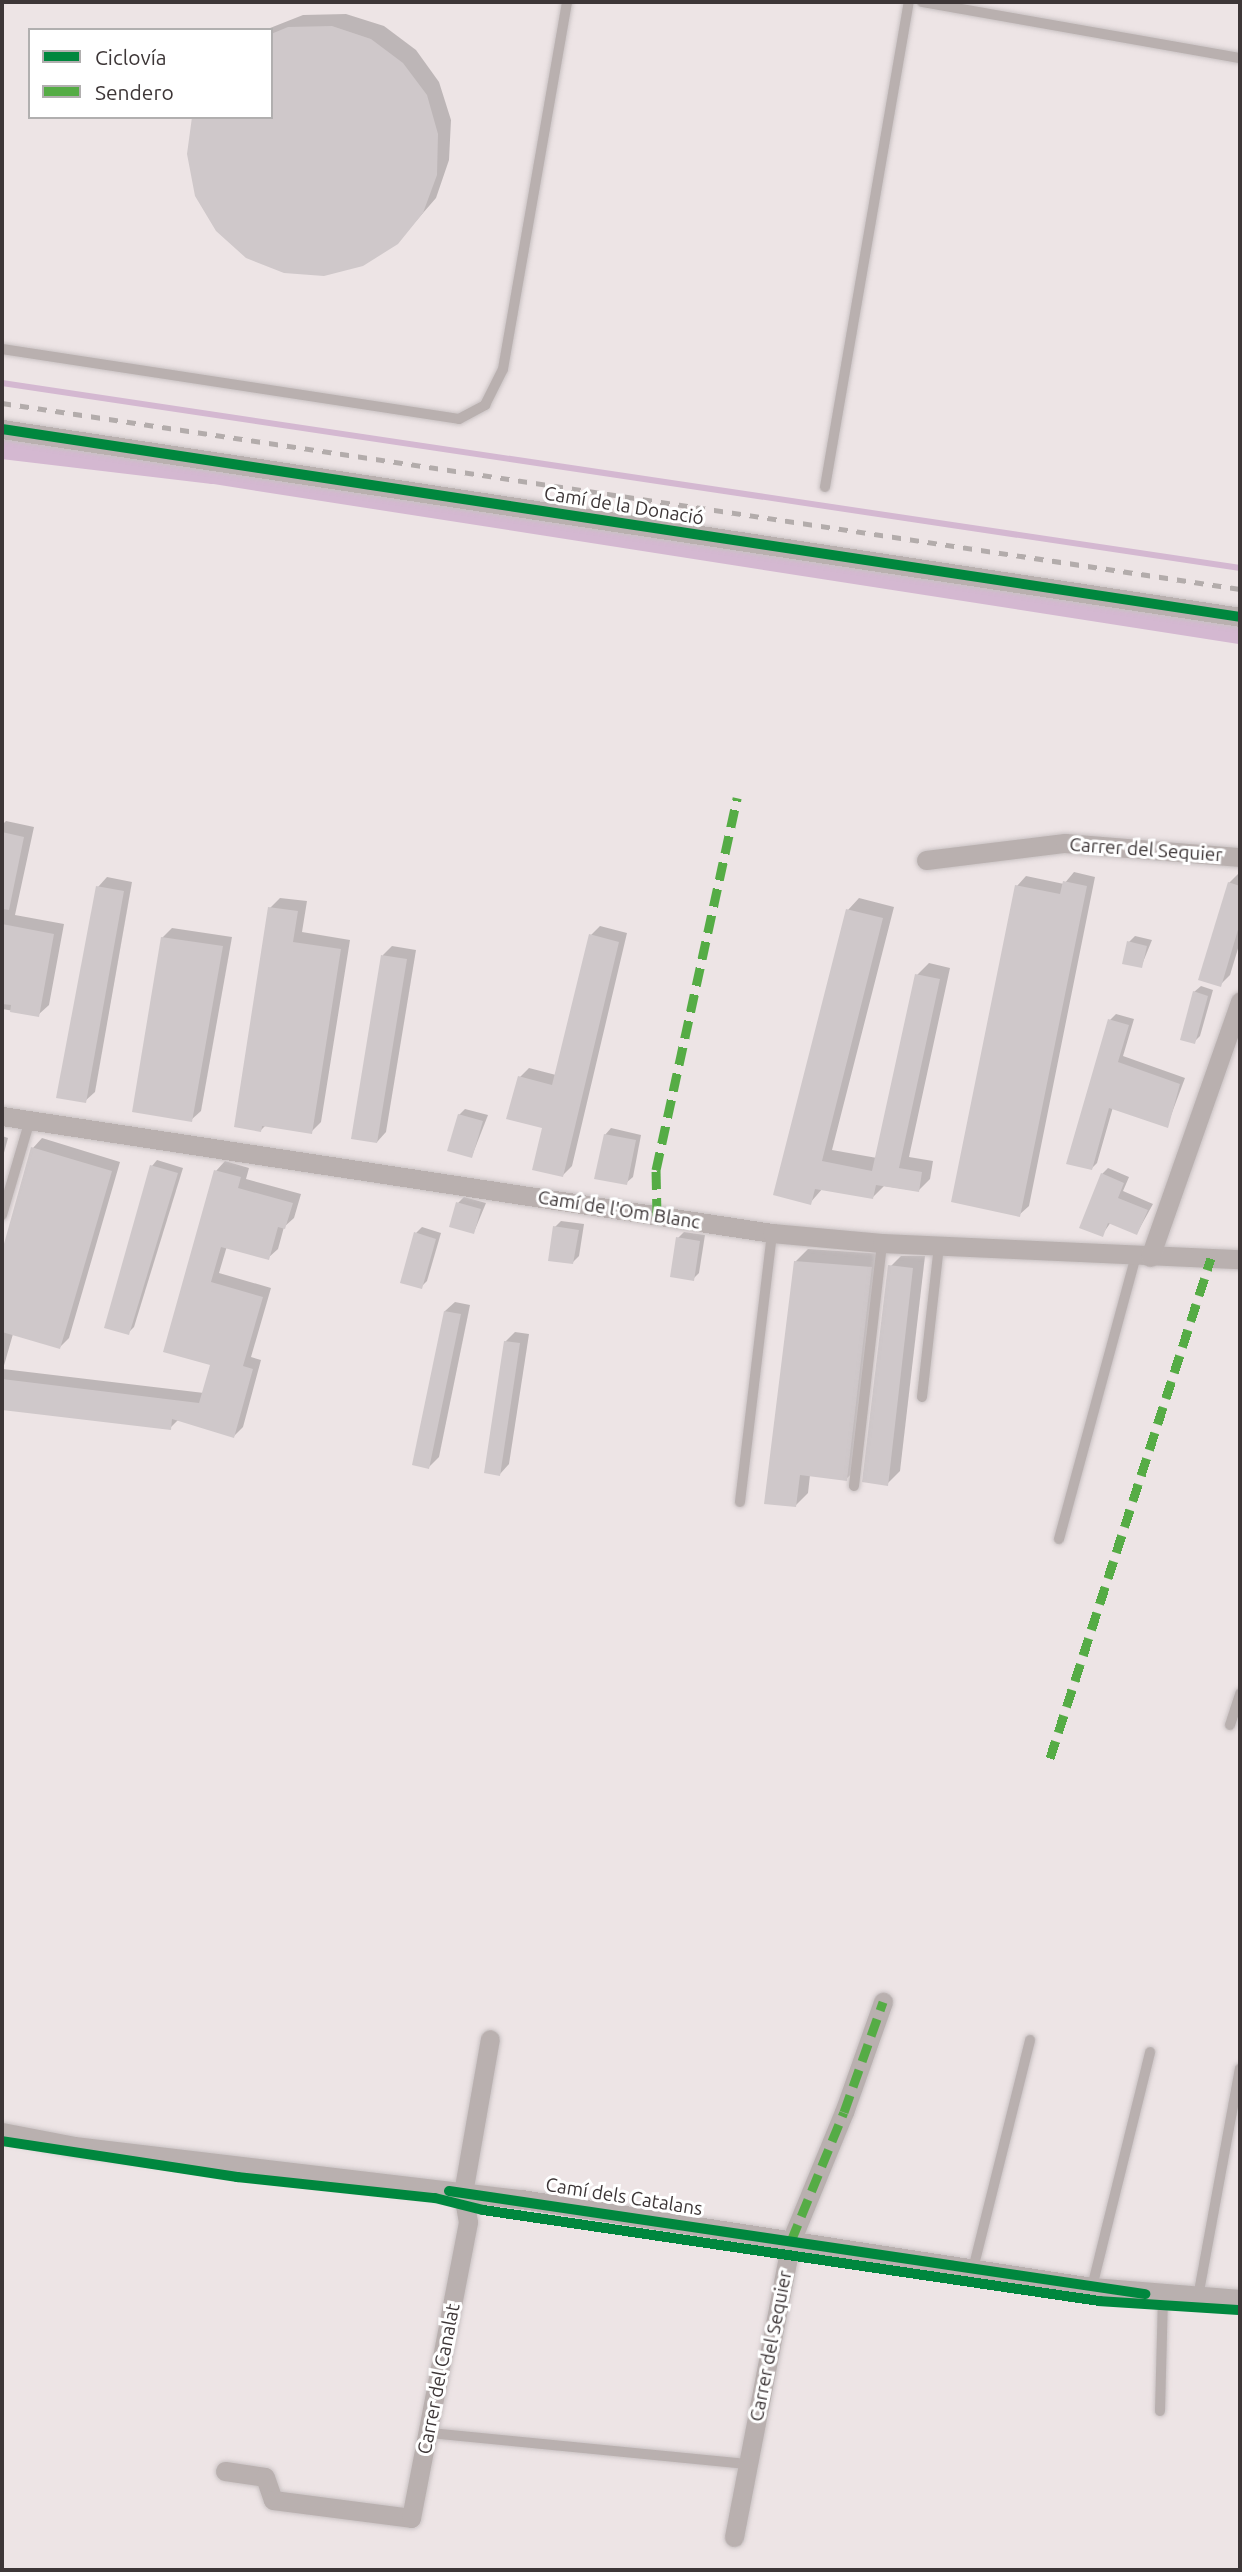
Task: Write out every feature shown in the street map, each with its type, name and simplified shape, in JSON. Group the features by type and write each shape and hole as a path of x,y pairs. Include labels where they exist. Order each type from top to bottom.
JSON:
{"street":[{"name":"Camí de la Donació","path":"2,429 1240,617"},
{"name":"Carrer del Sequier","path":"926,860 1065,843 1240,857"},
{"path":"1143,1256 1240,1001"},
{"name":"Camí de l'Om Blanc","path":"2,1116 772,1233 883,1244 1240,1259"},
{"name":"Carrer del Sequier","path":"734,2537 791,2241 844,2112 883,2002"},
{"name":"Carrer del Canalat","path":"225,2471 265,2477 274,2500 411,2518 430,2433 468,2222 463,2193 490,2039"},
{"name":"Camí dels Catalans","path":"2,2132 74,2146 463,2193 1092,2287 1163,2296 1240,2298"}],"lane":[{"path":"2,349 459,419 485,405 503,369 567,2"},
{"path":"825,487 909,2"},
{"path":"922,2 1240,58"},
{"path":"2,1214 30,1120"},
{"path":"740,1502 772,1233"},
{"path":"854,1486 883,1244"},
{"path":"922,1398 939,1245"},
{"path":"1059,1539 1143,1256"},
{"path":"1230,1725 1240,1694"},
{"path":"973,2269 1030,2040"},
{"path":"1092,2287 1150,2052"},
{"path":"1198,2297 1240,2069"},
{"path":"1160,2410 1163,2296"},
{"path":"430,2433 749,2464"}],"building":[{"path":"332,26 371,39 403,63 427,95 438,134 437,175 423,213 398,244 363,266 324,276 284,273 246,258 216,231 195,196 187,154 192,119 273,119 273,33 288,27"},
{"path":"2,832 24,837 9,910 2,909"},
{"path":"1063,881 1087,886 1020,1217 951,1202 1015,885 1060,894"},
{"path":"1228,882 1240,886 1240,923 1221,987 1198,980"},
{"path":"96,886 124,891 86,1103 56,1098"},
{"path":"268,907 298,911 293,942 341,949 312,1134 262,1126 261,1132 234,1127"},
{"path":"846,909 883,918 822,1161 872,1171 915,974 940,979 899,1168 922,1172 919,1192 876,1185 873,1199 815,1189 811,1205 773,1195"},
{"path":"2,924 54,934 39,1017 10,1012 11,1005 2,1004"},
{"path":"589,934 619,942 563,1177 532,1170 542,1128 506,1119 518,1076 552,1085"},
{"path":"161,937 223,946 192,1122 132,1112"},
{"path":"1127,941 1147,946 1142,968 1122,964"},
{"path":"381,955 407,959 377,1143 351,1139"},
{"path":"1193,991 1208,996 1195,1044 1180,1040"},
{"path":"1108,1019 1129,1025 1118,1062 1180,1084 1168,1128 1109,1108 1092,1170 1066,1164"},
{"path":"458,1114 483,1121 472,1158 447,1151"},
{"path":"604,1134 636,1140 627,1185 594,1179"},
{"path":"31,1147 112,1171 60,1349 2,1332 2,1251"},
{"path":"150,1165 178,1173 129,1335 104,1328"},
{"path":"214,1170 241,1177 238,1188 293,1203 285,1229 278,1227 269,1260 221,1247 211,1282 263,1297 243,1366 253,1369 234,1438 172,1419 171,1430 2,1410 2,1379 199,1403 210,1365 163,1352"},
{"path":"1101,1173 1124,1183 1118,1198 1148,1210 1137,1235 1108,1223 1103,1237 1079,1228"},
{"path":"456,1202 481,1209 474,1234 449,1227"},
{"path":"553,1226 579,1230 573,1264 548,1261"},
{"path":"414,1232 436,1239 422,1289 400,1283"},
{"path":"676,1237 700,1241 694,1281 670,1277"},
{"path":"794,1261 872,1267 847,1481 800,1475 796,1507 764,1504"},
{"path":"888,1265 913,1268 888,1486 862,1482"},
{"path":"444,1311 461,1314 429,1469 412,1465"},
{"path":"504,1341 520,1343 500,1476 484,1473"}],"waterway":[{"path":"2,383 1240,568"},
{"path":"2,448 213,473 1240,633"}],"railway":[{"path":"2,403 1240,589"}],"marked path":[{"path":"657,1216 656,1170 737,798"},
{"path":"1050,1758 1211,1258"},
{"path":"791,2241 844,2112 883,2002"}],"cycle path":[{"path":"2,429 1240,617"},
{"path":"2,2141 237,2177 435,2198 483,2210 1099,2301 1240,2310"},
{"path":"449,2191 1145,2294"}]}
